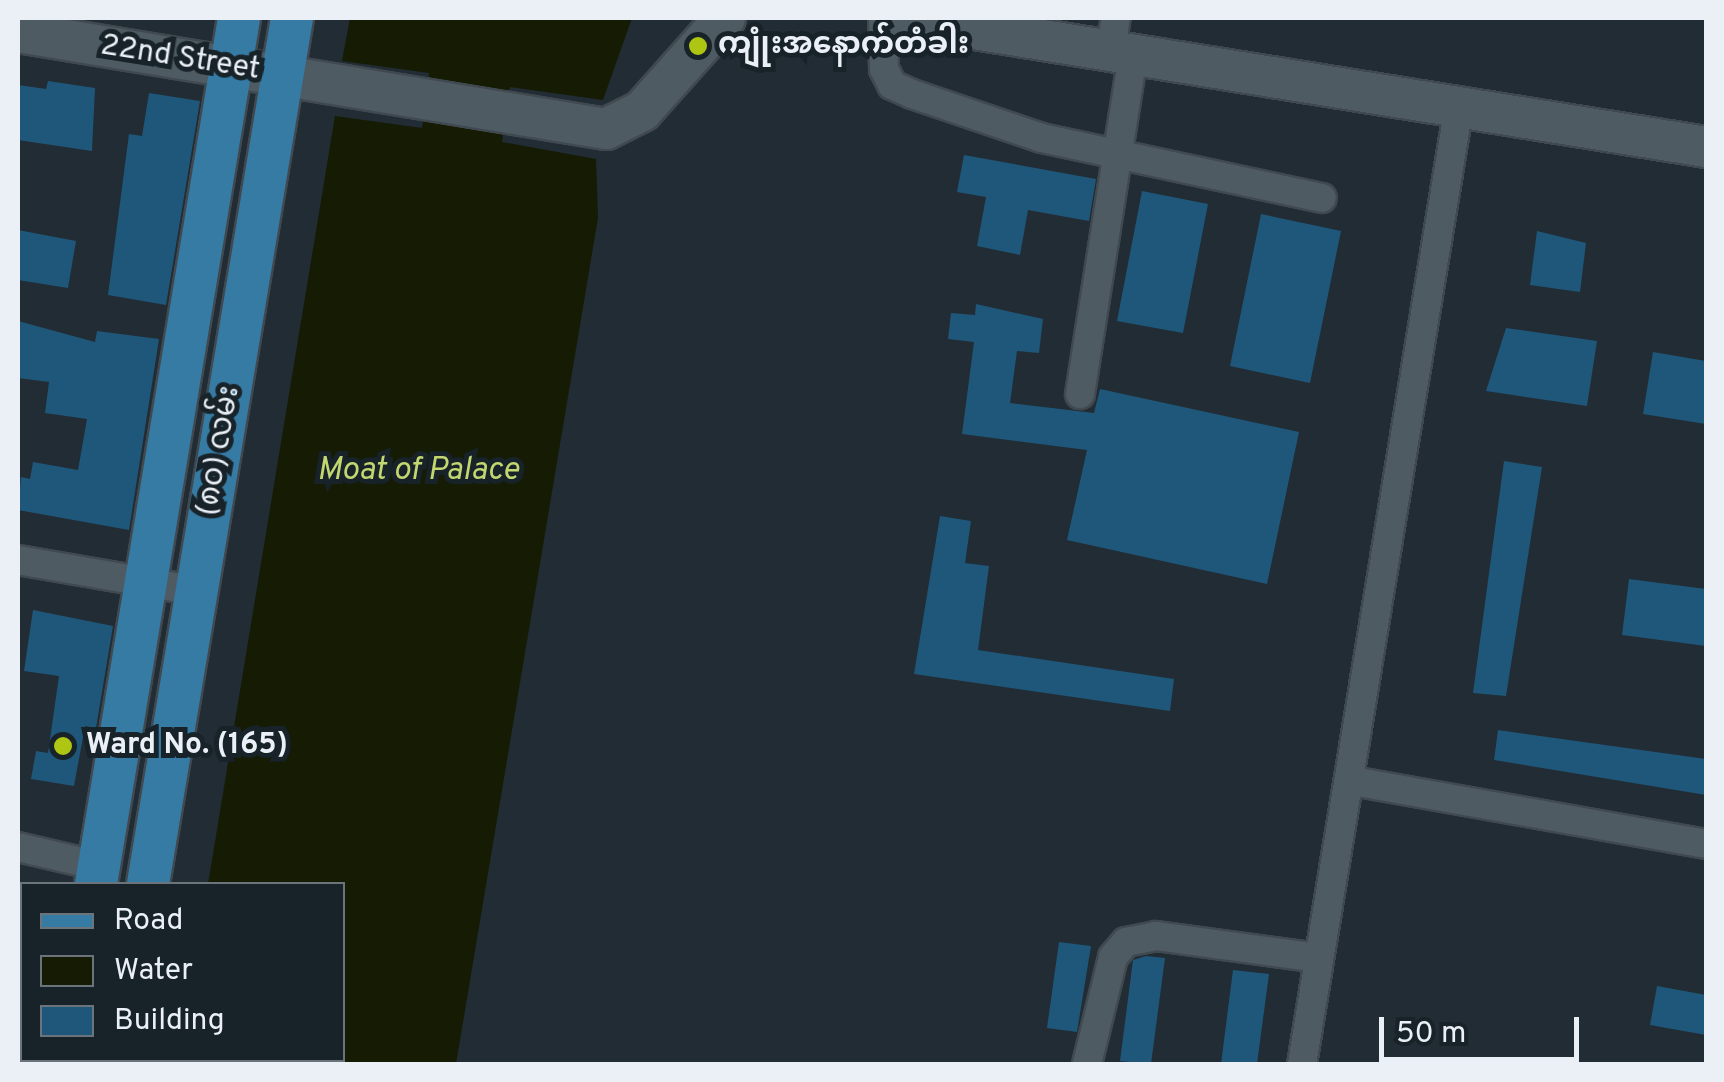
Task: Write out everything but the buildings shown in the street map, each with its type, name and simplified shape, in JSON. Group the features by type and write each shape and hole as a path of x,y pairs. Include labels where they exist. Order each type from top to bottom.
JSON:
{"main road":[{"name":"(၈၀) လမ်း","path":"98,875 238,18"},
{"name":"(၈၀) လမ်း","path":"148,882 292,18"}],"street":[{"name":"22nd Street","path":"20,27 283,76 516,112 582,127 627,123 725,18"},
{"path":"882,18 892,85 1042,138 1322,198"},
{"path":"906,18 1121,39 1460,106 1706,147"},
{"path":"1080,394 1118,154 1121,39"},
{"path":"1302,1064 1352,781 1460,106"},
{"path":"18,560 197,591"},
{"path":"1352,781 1706,844"},
{"path":"18,847 98,875"},
{"path":"1087,1064 1113,957 1126,942 1156,936 1320,958"}],"water":[{"name":"Moat of Palace","path":"350,18 632,18 603,100 510,87 502,142 596,159 598,218 456,1064 178,1064 345,1062 345,882 208,882 335,116 422,128 429,73 342,61"}],"place":[{"name":"ကျုံးအနောက်တံခါး","path":"698,46"},
{"name":"Ward No. (165)","path":"63,746"}]}
